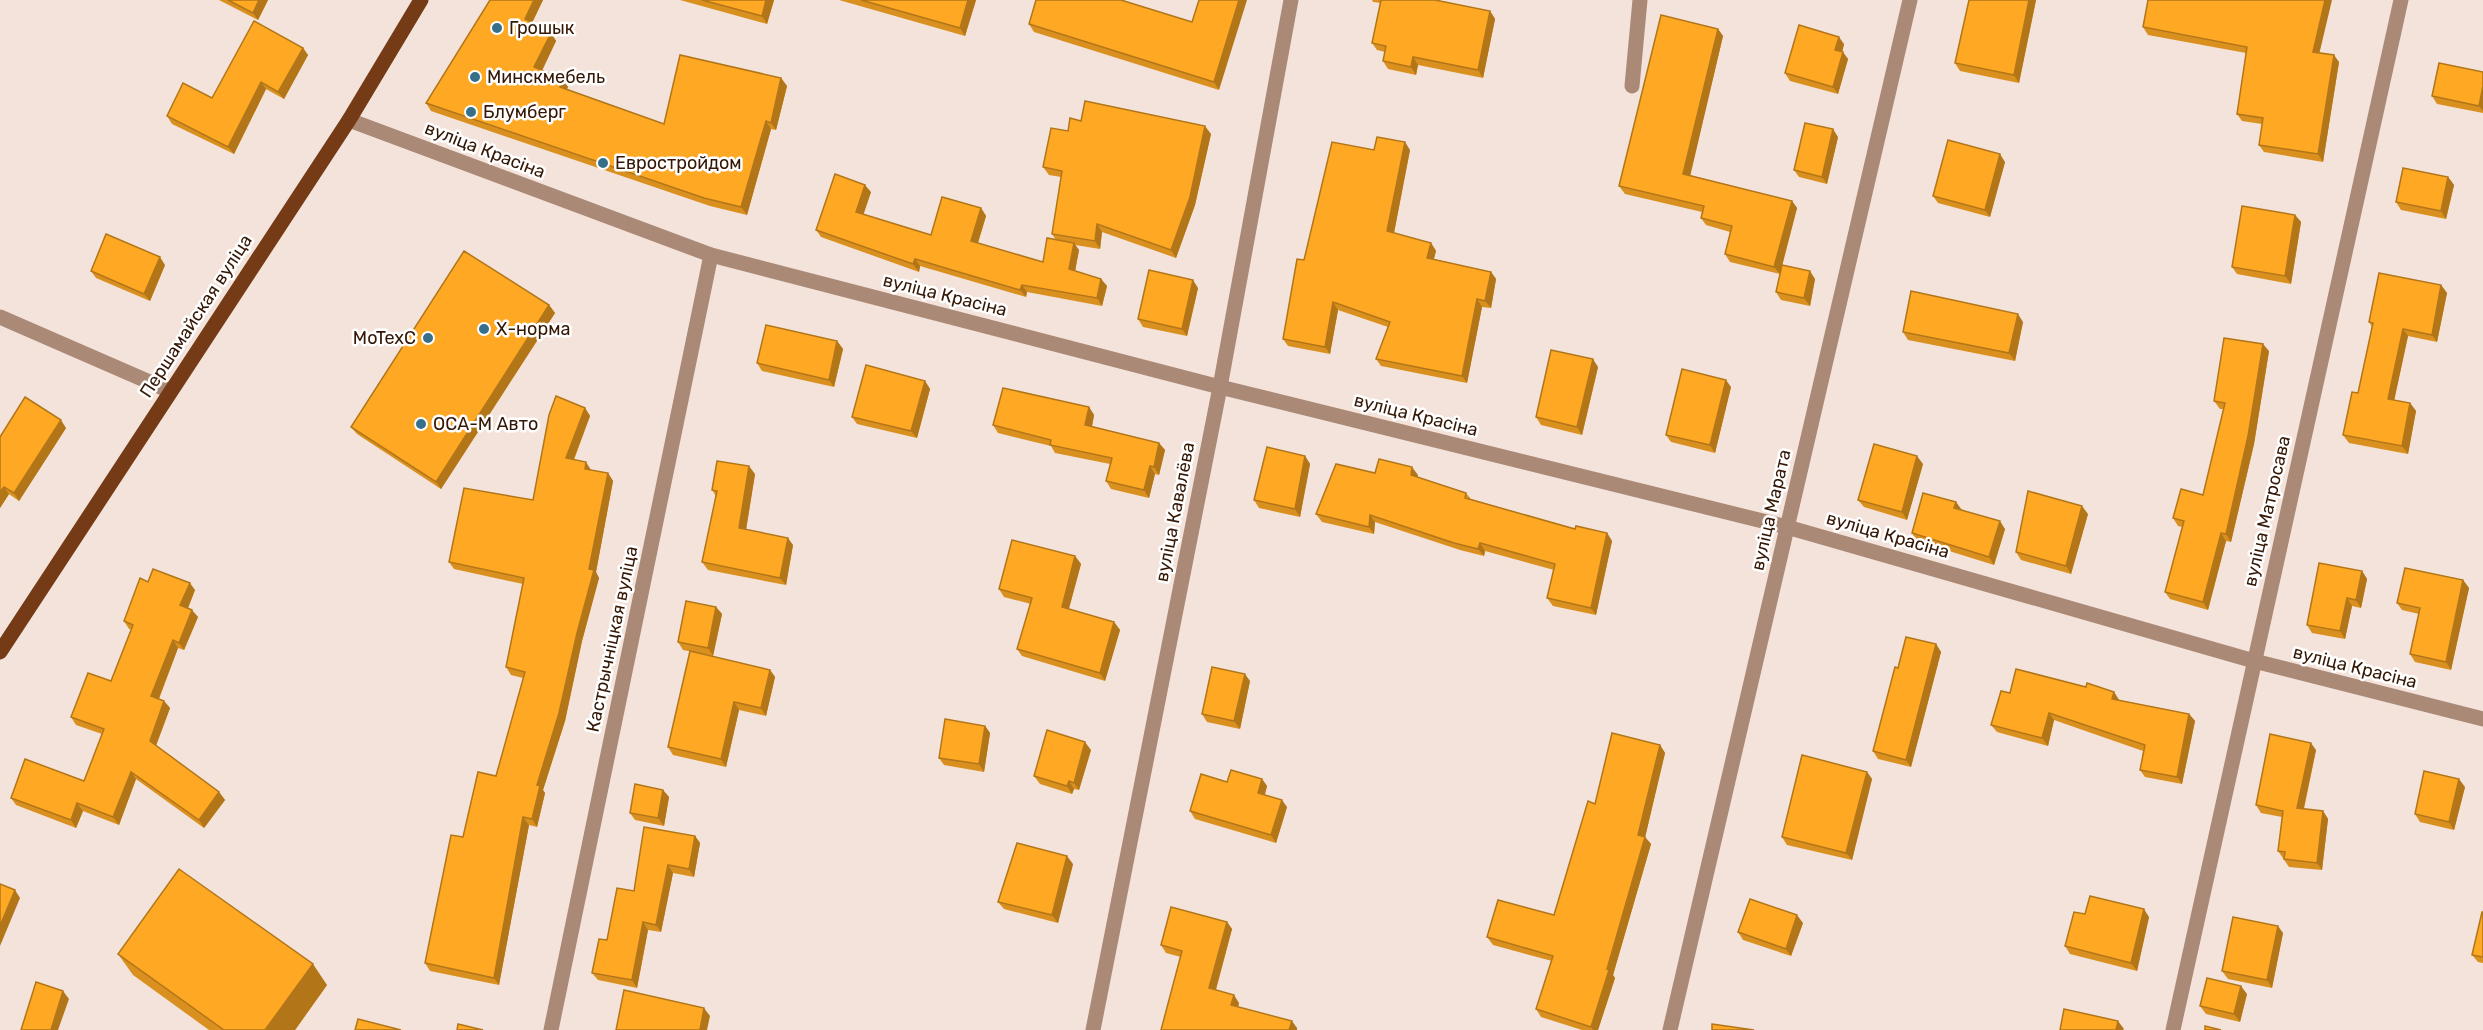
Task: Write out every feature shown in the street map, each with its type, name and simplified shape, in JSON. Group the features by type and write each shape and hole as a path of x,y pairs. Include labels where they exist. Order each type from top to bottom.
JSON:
{"main road":[{"name":"Першамайская вуліца","path":"0,652 349,120 421,0"}],"street":[{"name":"вуліца Кавалёва","path":"1093,1030 1220,387 1291,0"},
{"path":"1632,86 1640,0"},
{"name":"вуліца Марата","path":"1670,1030 1910,0"},
{"name":"вуліца Матросава","path":"2173,1030 2401,0"},
{"name":"вуліца Красіна","path":"349,120 711,255 1220,387 1787,526 2254,661 2483,719"},
{"name":"Кастрычніцкая вуліца","path":"550,1030 711,255"},
{"path":"0,317 170,391"}],"building":[{"path":"228,0 259,0 253,13"},
{"path":"490,0 534,0 525,19 551,33 534,67 563,80 560,87 664,124 680,55 781,78 771,123 766,121 741,207 704,198 426,103"},
{"path":"702,0 766,0 762,16"},
{"path":"861,0 968,0 960,28"},
{"path":"1036,0 1121,0 1192,22 1199,0 1239,0 1214,82 1029,24"},
{"path":"1381,0 1435,0 1490,11 1478,70 1413,57 1411,67 1383,61 1386,46 1372,43"},
{"path":"1969,0 2029,0 2014,75 1955,63"},
{"path":"2148,0 2325,0 2313,52 2334,55 2318,154 2259,145 2263,118 2237,114 2247,47 2143,27"},
{"path":"1661,15 1718,29 1683,174 1792,201 1774,267 1725,254 1732,226 1701,218 1704,206 1619,186"},
{"path":"254,21 303,48 278,92 261,82 228,147 167,116 183,83 212,98"},
{"path":"1799,25 1839,37 1835,50 1843,52 1833,87 1785,73"},
{"path":"2439,63 2483,72 2479,106 2432,96"},
{"path":"1085,101 1205,126 1190,197 1171,250 1097,224 1095,241 1052,234 1062,171 1043,167 1051,128 1068,131 1070,118 1081,121"},
{"path":"1805,123 1833,129 1822,177 1794,170"},
{"path":"1377,137 1405,142 1387,231 1431,243 1427,258 1491,272 1485,301 1477,299 1462,376 1376,359 1390,322 1333,302 1325,347 1283,339 1297,259 1304,260 1332,142 1374,150"},
{"path":"1948,140 2000,154 1985,210 1933,196"},
{"path":"2403,168 2448,177 2441,211 2396,202"},
{"path":"835,174 865,185 856,212 931,235 942,197 981,208 971,241 1043,262 1047,238 1074,243 1069,269 1101,279 1097,298 1022,285 1020,290 915,259 913,264 816,230"},
{"path":"2242,206 2295,215 2285,276 2232,267"},
{"path":"106,234 160,257 144,294 91,271"},
{"path":"464,251 549,305 436,482 351,427"},
{"path":"1782,265 1810,271 1804,298 1776,292"},
{"path":"1149,270 1193,280 1182,329 1138,319"},
{"path":"2379,273 2441,285 2432,335 2403,329 2388,399 2410,403 2402,446 2343,435 2352,392 2358,393 2373,323 2369,322"},
{"path":"1911,291 2018,314 2009,353 1903,332"},
{"path":"766,325 837,341 829,380 757,363"},
{"path":"2224,338 2263,344 2248,436 2226,534 2221,533 2203,602 2165,592 2184,521 2173,518 2181,489 2203,495 2225,403 2214,401"},
{"path":"1551,350 1593,359 1577,427 1536,417"},
{"path":"866,365 925,381 911,431 852,417"},
{"path":"1682,369 1726,380 1710,445 1666,435"},
{"path":"1003,388 1089,407 1085,425 1159,443 1154,467 1150,466 1144,490 1106,481 1112,458 1050,445 1051,440 993,425"},
{"path":"556,396 585,408 566,458 586,462 585,469 608,473 589,569 594,570 559,713 537,785 540,786 532,819 523,817 494,978 425,963 451,835 463,837 478,772 496,776 525,672 506,667 524,578 449,562 464,488 533,500 549,415"},
{"path":"25,397 61,420 14,493 4,487 0,492 0,437"},
{"path":"1874,444 1917,456 1902,512 1858,500"},
{"path":"1267,447 1305,456 1295,509 1254,500"},
{"path":"1379,459 1412,467 1411,475 1466,493 1465,498 1575,529 1576,526 1607,533 1591,608 1547,598 1555,564 1480,543 1478,549 1454,543 1370,515 1369,527 1316,514 1336,464 1375,473"},
{"path":"717,461 749,466 739,528 788,538 780,578 702,562 717,491 712,490"},
{"path":"2028,491 2082,506 2066,566 2016,552"},
{"path":"1923,493 1956,502 1954,508 2000,521 1989,557 1912,533"},
{"path":"1012,540 1075,556 1062,607 1114,622 1100,673 1017,649 1032,598 999,589"},
{"path":"2319,563 2362,571 2356,600 2347,598 2340,631 2307,625"},
{"path":"2405,568 2463,580 2446,662 2410,654 2420,608 2397,603"},
{"path":"153,569 190,583 180,605 192,610 179,643 173,640 151,696 164,701 150,741 219,792 199,820 131,772 113,817 77,803 71,820 11,798 25,759 84,781 104,729 71,717 88,673 111,681 133,625 124,621 140,578 148,582"},
{"path":"686,601 716,607 708,648 678,642"},
{"path":"1906,637 1936,644 1906,760 1873,751 1895,667 1898,668"},
{"path":"690,651 770,670 761,708 734,702 721,759 668,747"},
{"path":"1212,667 1245,674 1234,721 1202,714"},
{"path":"2016,669 2086,687 2087,683 2114,692 2112,699 2189,714 2177,777 2140,770 2145,745 2049,713 2042,738 1991,725 2001,691 2010,693"},
{"path":"945,719 985,726 979,764 939,758"},
{"path":"1047,730 1085,742 1074,783 1069,781 1067,786 1034,776"},
{"path":"1612,733 1660,745 1638,835 1645,837 1591,1027 1536,1009 1553,956 1487,937 1498,900 1554,915 1588,801 1595,804"},
{"path":"2270,734 2311,743 2297,808 2323,811 2317,863 2284,859 2285,852 2278,851 2283,811 2256,805"},
{"path":"1802,755 1867,772 1846,853 1782,837"},
{"path":"1231,770 1262,779 1258,793 1282,800 1271,835 1190,811 1201,774 1227,782"},
{"path":"2424,771 2459,779 2449,822 2415,814"},
{"path":"635,784 663,790 658,818 630,813"},
{"path":"644,827 695,836 689,869 668,865 656,925 643,922 632,980 592,973 599,939 607,940 617,888 634,891"},
{"path":"1017,843 1067,856 1052,915 998,902"},
{"path":"179,869 313,964 265,1030 224,1030 118,954"},
{"path":"0,884 15,890 0,926"},
{"path":"2090,896 2144,909 2131,963 2065,946 2074,912 2085,914"},
{"path":"1750,899 1797,915 1786,949 1738,932"},
{"path":"1171,907 1227,922 1209,988 1234,995 1231,1005 1292,1021 1289,1030 1161,1030 1182,951 1161,945"},
{"path":"2483,912 2483,957 2472,955"},
{"path":"2233,917 2278,926 2267,980 2222,971"},
{"path":"2207,978 2241,986 2234,1014 2200,1006"},
{"path":"36,982 63,991 51,1030 21,1030"},
{"path":"624,990 704,1008 700,1030 616,1030"},
{"path":"2064,1009 2118,1021 2116,1030 2060,1030"},
{"path":"358,1019 401,1030 355,1030"},
{"path":"458,1024 483,1030 457,1030"},
{"path":"1712,1024 1754,1030 1712,1030"},
{"path":"2205,1026 2221,1030 2205,1030"}],"place":[{"name":"Грошык","path":"497,28"},
{"name":"Минскмебель","path":"475,77"},
{"name":"Блумберг","path":"471,112"},
{"name":"Евростройдом","path":"603,163"},
{"name":"Х-норма","path":"484,329"},
{"name":"MoTexC","path":"428,338"},
{"name":"ОСА-М Авто","path":"421,424"}]}
